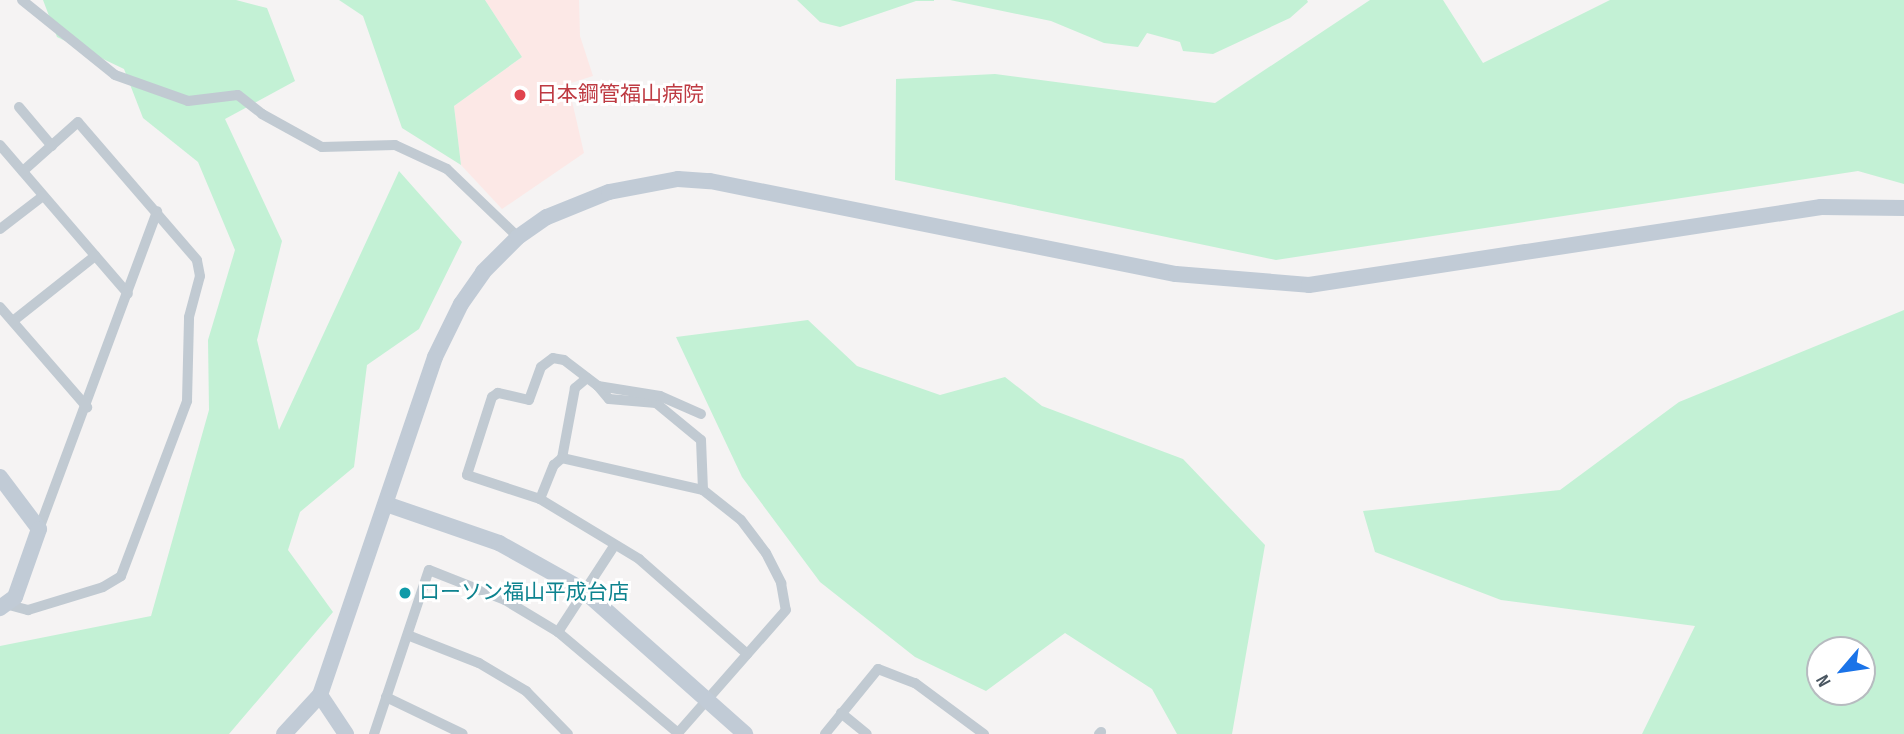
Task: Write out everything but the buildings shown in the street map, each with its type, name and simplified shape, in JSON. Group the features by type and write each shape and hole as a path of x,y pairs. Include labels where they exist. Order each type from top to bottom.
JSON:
{"street":[{"path":"22,0 115,75 188,101 238,94 261,114 322,146 395,145 447,169 518,237"},
{"path":"19,107 51,146"},
{"path":"23,171 78,122 157,211 197,260 200,276 189,317 187,401 121,576 103,587 28,610 4,606 40,529 157,211"},
{"path":"0,145 128,294"},
{"path":"284,734 320,695 446,330 482,272 518,237 547,218 609,192 678,179 710,181 1176,274 1309,285 1821,207 1904,208"},
{"path":"0,229 43,196"},
{"path":"13,321 95,256"},
{"path":"0,307 87,407"},
{"path":"704,490 701,440 656,403 609,399 598,386 564,360 552,358 541,367 529,400 498,393 492,397 467,475 540,499 639,559 747,654"},
{"path":"540,499 554,465 562,458 575,388 587,378"},
{"path":"598,386 660,396 701,414"},
{"path":"374,734 410,636 429,570 505,600 558,632 678,734 786,610 781,583 766,553 741,520 704,490 562,458"},
{"path":"0,477 40,529"},
{"path":"386,504 499,543 583,590 745,734"},
{"path":"558,632 614,546"},
{"path":"410,636 480,663 526,691 568,734"},
{"path":"825,734 878,669 915,683 984,734"},
{"path":"320,695 346,734"},
{"path":"386,697 463,734"},
{"path":"841,713 867,734"}],"shaded area":[{"name":"日本鋼管福山病院","path":"485,0 579,0 580,36 593,76 568,84 584,153 502,209 461,165 454,106 522,57"}],"green space":[{"path":"43,0 236,0 267,8 295,81 225,119 282,241 257,340 279,430 399,171 462,242 419,329 367,365 354,467 300,512 288,550 333,612 229,734 0,734 0,646 151,616 209,410 208,340 235,250 198,162 143,118 124,69 57,37"},
{"path":"339,0 485,0 522,57 454,106 461,165 402,128 363,16"},
{"path":"797,0 934,1 916,1 840,27 820,22"},
{"path":"950,0 1308,2 1290,18 1213,54 1183,51 1180,42 1147,33 1138,47 1104,43 1051,21"},
{"path":"1370,0 1443,0 1483,63 1610,0 1904,0 1904,184 1858,171 1276,260 895,180 896,79 995,74 1215,103"},
{"path":"1904,310 1904,734 1642,734 1695,626 1501,600 1375,552 1363,511 1560,490 1679,402"},
{"path":"808,320 857,366 940,395 1005,377 1042,406 1183,459 1265,545 1232,734 1177,734 1152,689 1065,633 986,691 915,657 820,582 742,477 676,337"}],"place":[{"name":"日本鋼管福山病院","path":"520,95"},
{"name":"ローソン福山平成台店","path":"405,593"}]}
